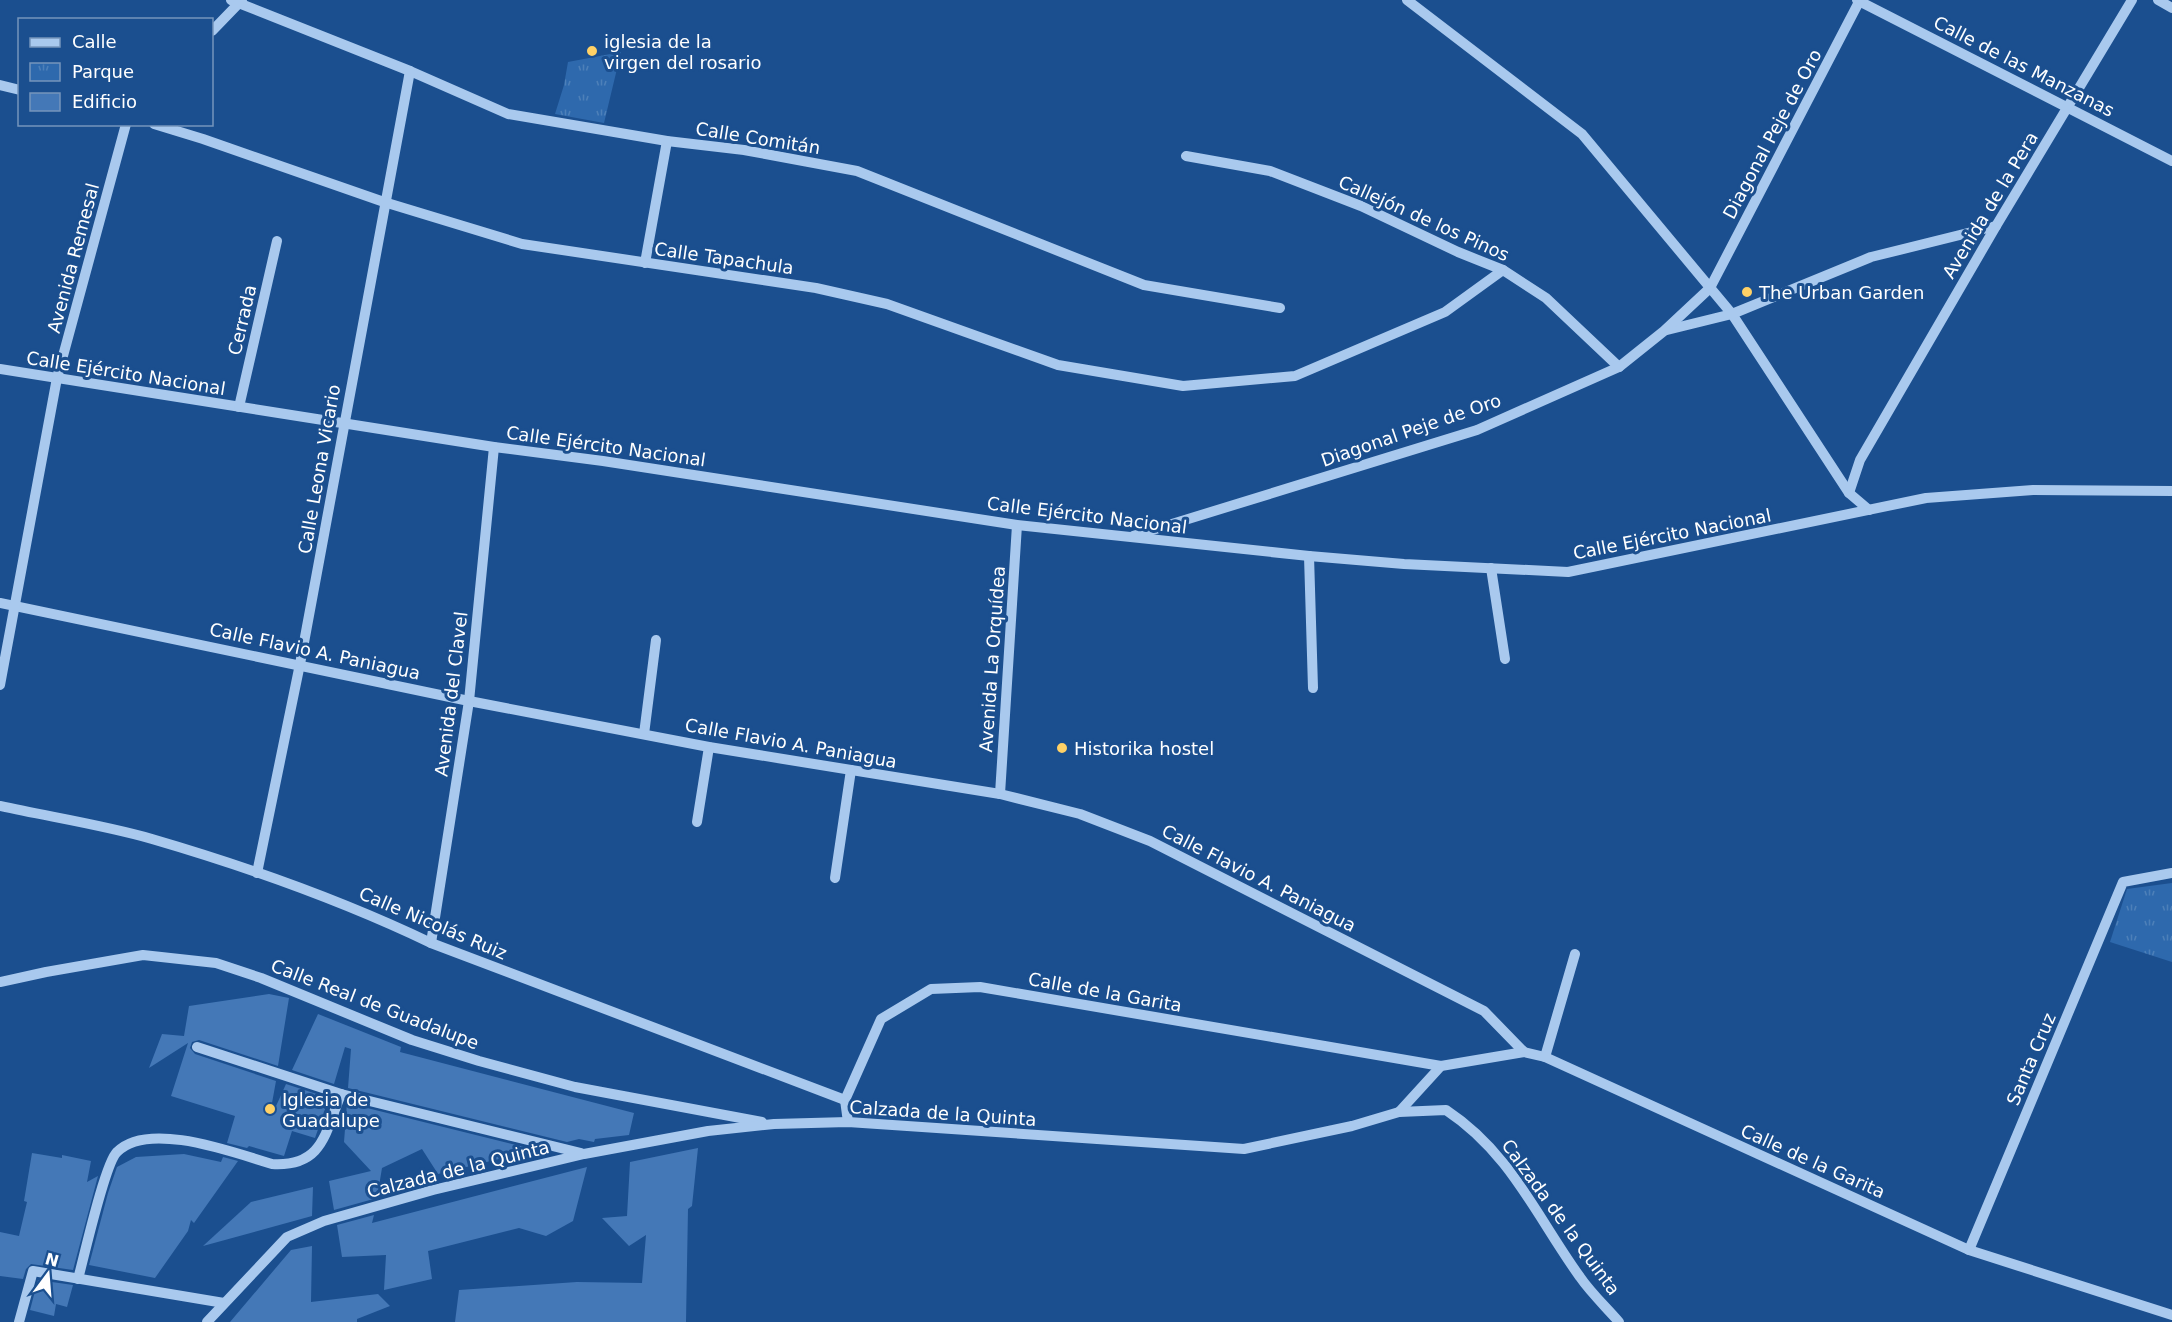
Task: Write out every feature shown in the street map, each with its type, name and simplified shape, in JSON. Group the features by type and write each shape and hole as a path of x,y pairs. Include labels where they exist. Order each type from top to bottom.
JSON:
{"street":[{"path":"1407,0 1582,134 1732,314 1849,493 1869,510"},
{"name":"Diagonal Peje de Oro","path":"1127,537 1476,430 1619,367 1664,331 1710,288 1859,0"},
{"name":"Calle de las Manzanas","path":"1859,0 2172,161"},
{"name":"Avenida de la Pera","path":"1849,493 1860,460 1996,226 2132,0"},
{"path":"2158,0 2172,8"},
{"path":"213,30 237,1"},
{"name":"Calle Comitán","path":"237,1 410,71 508,114 667,141 744,150 857,171 1144,285 1280,308"},
{"name":"Calle Leona Vicario","path":"257,873 300,664 410,71"},
{"path":"0,85 18,90"},
{"name":"Avenida Remesal","path":"0,685 57,378 125,126"},
{"name":"Calle Tapachula","path":"161,126 384,202 522,244 816,288 887,304 1058,365 1183,386 1294,376 1445,312 1503,270"},
{"path":"645,264 667,141"},
{"name":"Callejón de los Pinos","path":"1186,156 1270,171 1360,206 1458,252 1503,270 1546,298 1619,367"},
{"path":"1664,331 1732,314 1871,257 1996,226"},
{"name":"Cerrada","path":"239,407 277,241"},
{"name":"Calle Ejército Nacional","path":"0,369 344,424 603,461 1017,525 1309,556 1491,568 1568,572 1926,498 2033,490 2172,491"},
{"name":"Avenida del Clavel","path":"431,943 469,701 494,447"},
{"name":"Avenida La Orquídea","path":"1000,794 1017,525"},
{"path":"1309,556 1313,688"},
{"path":"1491,568 1505,659"},
{"name":"Calle Flavio A. Paniagua","path":"0,603 469,701 709,747 1000,794 1080,814 1150,841 1484,1011 1524,1052"},
{"path":"644,734 656,640"},
{"path":"697,822 709,747"},
{"path":"835,878 850,770"},
{"name":"Calle Nicolás Ruiz","path":"0,806 150,839 294,884 374,916 431,943 845,1100"},
{"name":"Santa Cruz","path":"1969,1250 2123,882 2172,873"},
{"path":"1545,1057 1575,954"},
{"name":"Calle Real de Guadalupe","path":"0,982 143,955 216,963 261,978 412,1040 479,1061 575,1088 774,1124"},
{"name":"Calle de la Garita","path":"845,1100 881,1019 931,988 980,987 1441,1066 1524,1052 1545,1057 1969,1250 2172,1315"},
{"path":"197,1047 340,1094 584,1154"},
{"path":"1399,1112 1441,1066"},
{"path":"78,1279 108,1170 117,1152 151,1137 171,1137 272,1164 289,1165 314,1154 321,1144 340,1094"},
{"path":"845,1100 848,1122"},
{"name":"Calzada de la Quinta","path":"207,1322 287,1237 324,1221 433,1190 584,1154 708,1131 774,1124 848,1122 1244,1149 1352,1126 1399,1112 1446,1110 1484,1139 1546,1223 1580,1278 1619,1322"},
{"path":"19,1322 33,1271 224,1303"}],"green space":[{"path":"621,52 604,123 555,114 568,62"},
{"path":"2172,883 2172,962 2110,942 2127,889"}],"building":[{"path":"269,994 289,998 278,1066 199,1040 192,1042 190,1048 195,1054 276,1081 270,1114 272,1115 286,1084 329,1098 315,1138 292,1131 284,1156 249,1146 247,1148 227,1143 235,1116 171,1096 188,1043 149,1068 162,1034 184,1036 189,1006"},
{"path":"318,1014 401,1047 400,1052 634,1113 629,1135 595,1139 594,1142 579,1139 567,1142 348,1088 351,1049 345,1047 334,1084 292,1070"},
{"path":"347,1103 536,1150 438,1174 422,1149 382,1168 377,1198 334,1210 329,1181 371,1171 344,1142"},
{"path":"698,1148 692,1206 688,1209 686,1322 455,1322 459,1290 577,1282 642,1283 646,1235 629,1246 602,1218 627,1216 630,1162"},
{"path":"32,1153 62,1158 62,1155 91,1161 87,1182 98,1176 73,1270 31,1264 26,1269 23,1279 0,1276 0,1232 19,1236 27,1202 24,1201"},
{"path":"184,1154 221,1162 223,1157 238,1161 194,1223 191,1220 188,1231 155,1278 89,1265 117,1167 136,1157"},
{"path":"587,1167 573,1221 546,1236 519,1228 428,1251 432,1279 384,1290 386,1255 342,1257 337,1225 374,1215 372,1223"},
{"path":"313,1187 312,1216 203,1246 251,1202"},
{"path":"312,1246 311,1302 378,1294 390,1306 357,1319 357,1322 230,1322 291,1250"},
{"path":"38,1280 73,1285 67,1307 56,1304 54,1316 30,1310"}],"place":[{"name":"iglesia de la virgen del rosario","path":"592,51"},
{"name":"The Urban Garden","path":"1747,292"},
{"name":"Historika hostel","path":"1062,748"},
{"name":"Iglesia de Guadalupe","path":"270,1109"}]}
